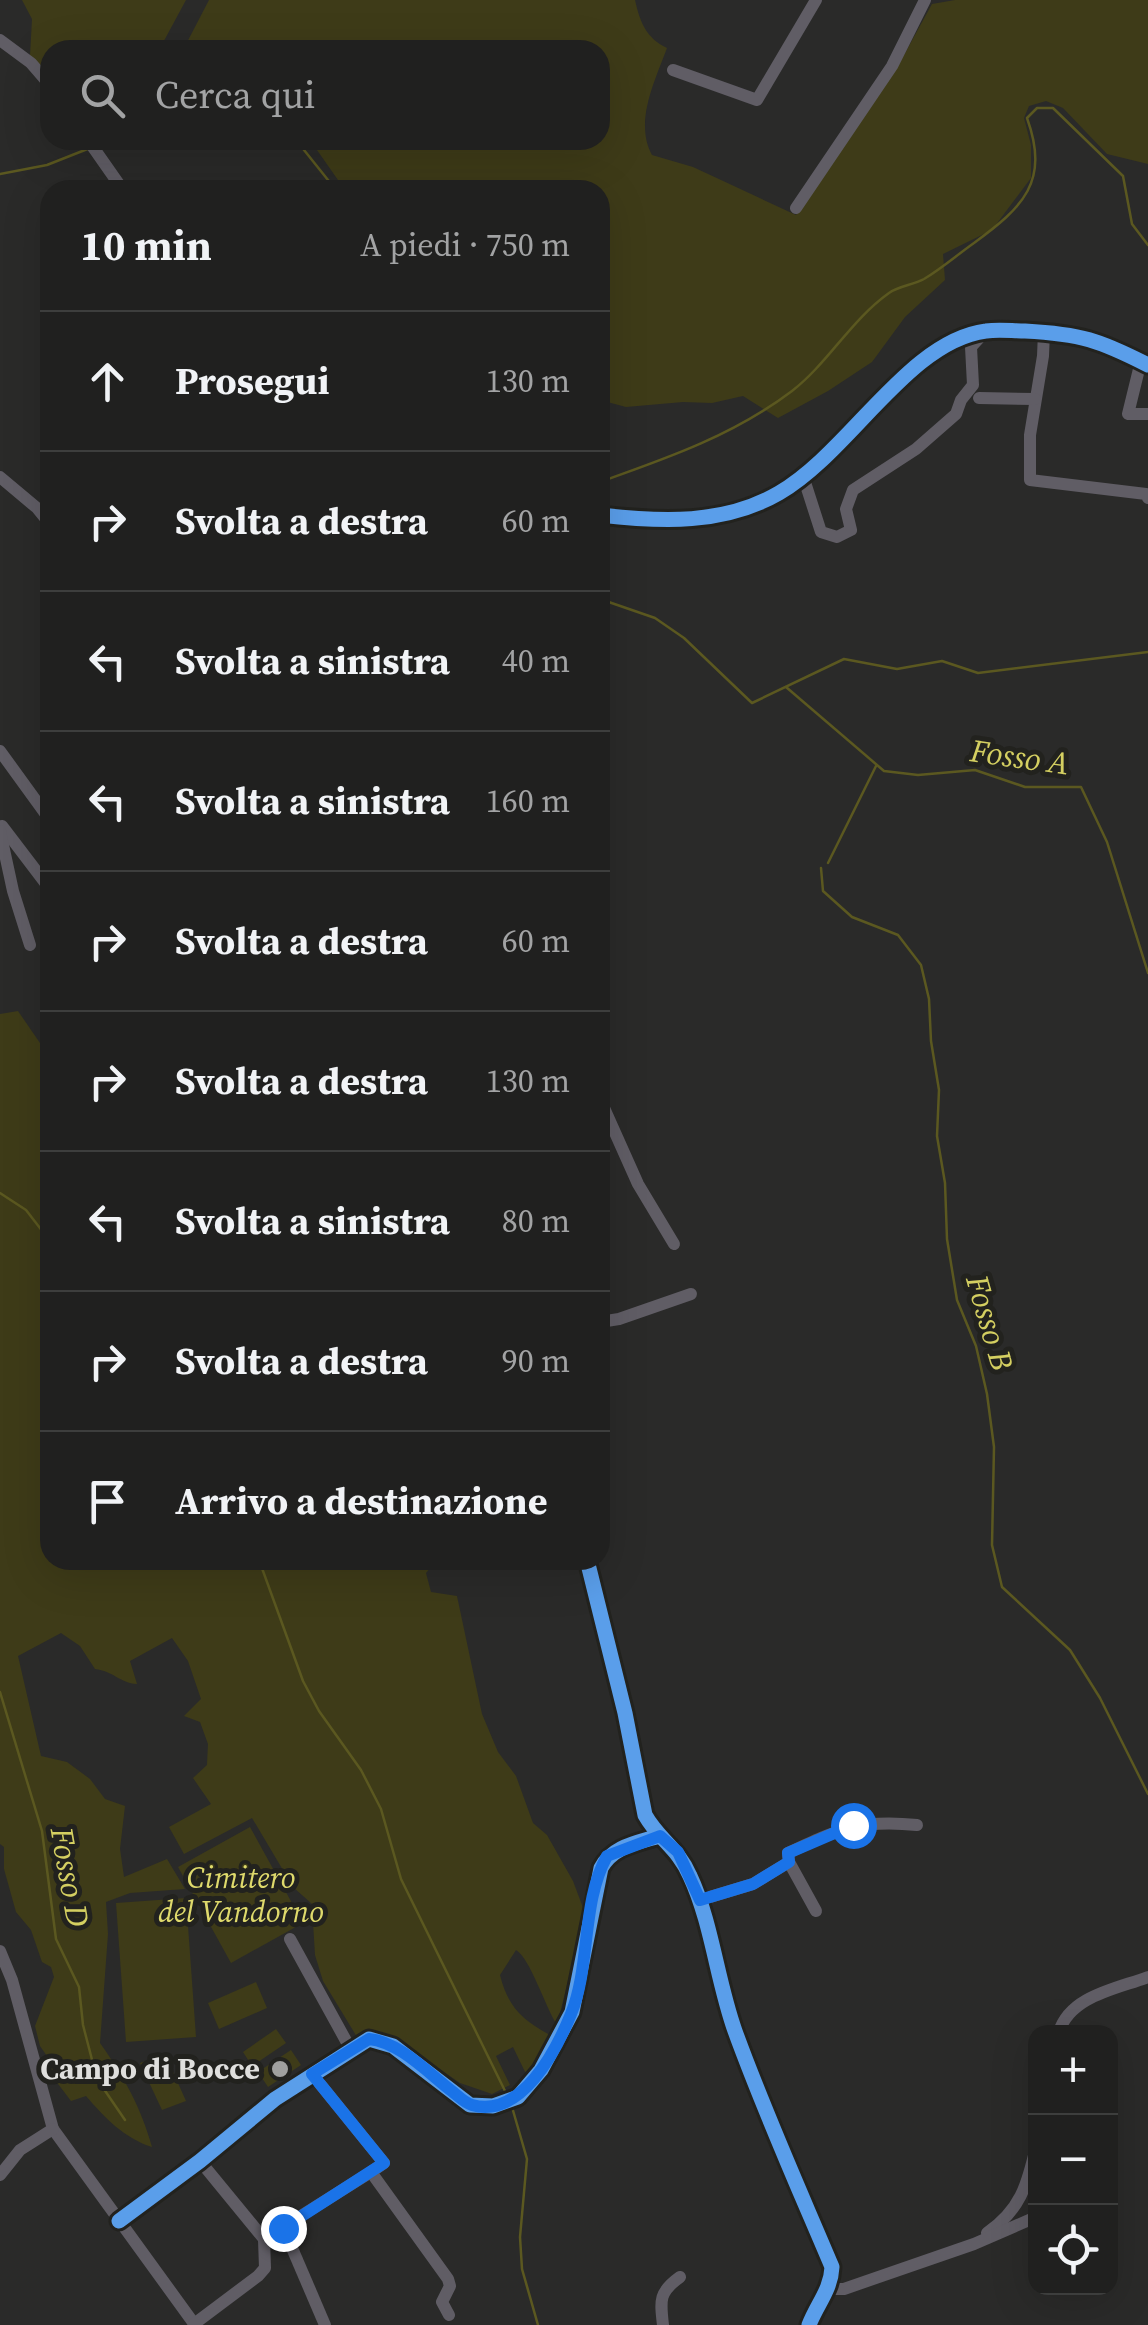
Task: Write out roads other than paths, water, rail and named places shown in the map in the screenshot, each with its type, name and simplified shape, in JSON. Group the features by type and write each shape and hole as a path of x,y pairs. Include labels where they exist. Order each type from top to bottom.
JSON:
{"street":[{"path":"673,70 757,100 816,0"},
{"path":"796,208 892,66 925,0"},
{"path":"0,40 40,74"},
{"path":"95,150 117,180"},
{"path":"804,476 822,532 837,536 851,530 846,509 853,490 916,449 956,414 960,400 973,385 971,347 990,331"},
{"path":"610,516 680,521 714,516 763,500 827,458 921,360 952,341 990,331 1044,332 1103,342 1144,363 1128,414 1148,414"},
{"path":"1044,332 1044,356 1030,435 1030,480 1146,494 1148,498"},
{"path":"978,398 1035,399"},
{"path":"0,477 40,512"},
{"path":"0,751 40,806"},
{"path":"0,828 40,877"},
{"path":"0,828 12,891 30,945"},
{"path":"610,1121 638,1184 674,1244"},
{"path":"610,1320 692,1294"},
{"path":"589,1570 645,1815 678,1852 700,1900 735,2031 832,2267 829,2290 809,2325"},
{"path":"816,1911 789,1862 788,1853 853,1825 873,1821 917,1824"},
{"path":"119,2221 200,2161 275,2098 369,2039 392,2046 470,2105 501,2104 518,2096 541,2070 572,2012 601,1868 607,1856 660,1836"},
{"path":"700,1900 753,1884 789,1862"},
{"path":"290,1939 350,2048"},
{"path":"2,1961 53,2129 194,2324 264,2268 264,2239 200,2161"},
{"path":"1064,2025 1072,2011 1086,2000 1148,1977"},
{"path":"264,2239 384,2163 312,2074"},
{"path":"0,2175 20,2150 53,2129"},
{"path":"371,2172 448,2279 450,2286 442,2302 449,2315"},
{"path":"974,2244 1010,2217 1018,2206 1028,2174"},
{"path":"829,2290 844,2289 974,2244 1028,2220"},
{"path":"283,2228 325,2325"},
{"path":"663,2325 659,2297 665,2287 680,2277"}],"waterway":[{"path":"610,478 700,444 770,407 805,380 875,304 893,291 930,275 1006,217 1028,191 1033,176 1035,159 1027,118 1037,108 1053,108 1123,176 1132,224 1148,245"},
{"path":"0,174 47,165 85,150"},
{"path":"304,150 328,180"},
{"path":"610,602 655,618 684,638 752,703 844,659 897,669 942,661 978,673 1148,652"},
{"name":"Fosso A","path":"786,687 884,771 918,775 975,770 1025,787 1081,787 1107,842 1148,973"},
{"name":"Fosso B","path":"828,863 876,766"},
{"name":"Fosso B","path":"821,868 823,891 852,917 898,935 921,965 929,999 939,1090 937,1136 945,1183 947,1239 957,1300 976,1346 987,1394 994,1447 992,1545 1002,1587 1070,1650 1100,1698 1148,1794"},
{"path":"0,1193 26,1210 40,1228"},
{"path":"263,1570 303,1681 361,1770 381,1809 401,1879 507,2095"},
{"name":"Fosso D","path":"0,1692 42,1831 56,1939 79,1987 83,2025 97,2079 125,2120"},
{"path":"512,2107 527,2159 520,2237 522,2269 538,2325"}],"place":[{"name":"Campo di Bocce","path":"280,2069"}],"park label":[{"name":"Cimitero del Vandorno","path":"241,1895"}]}
